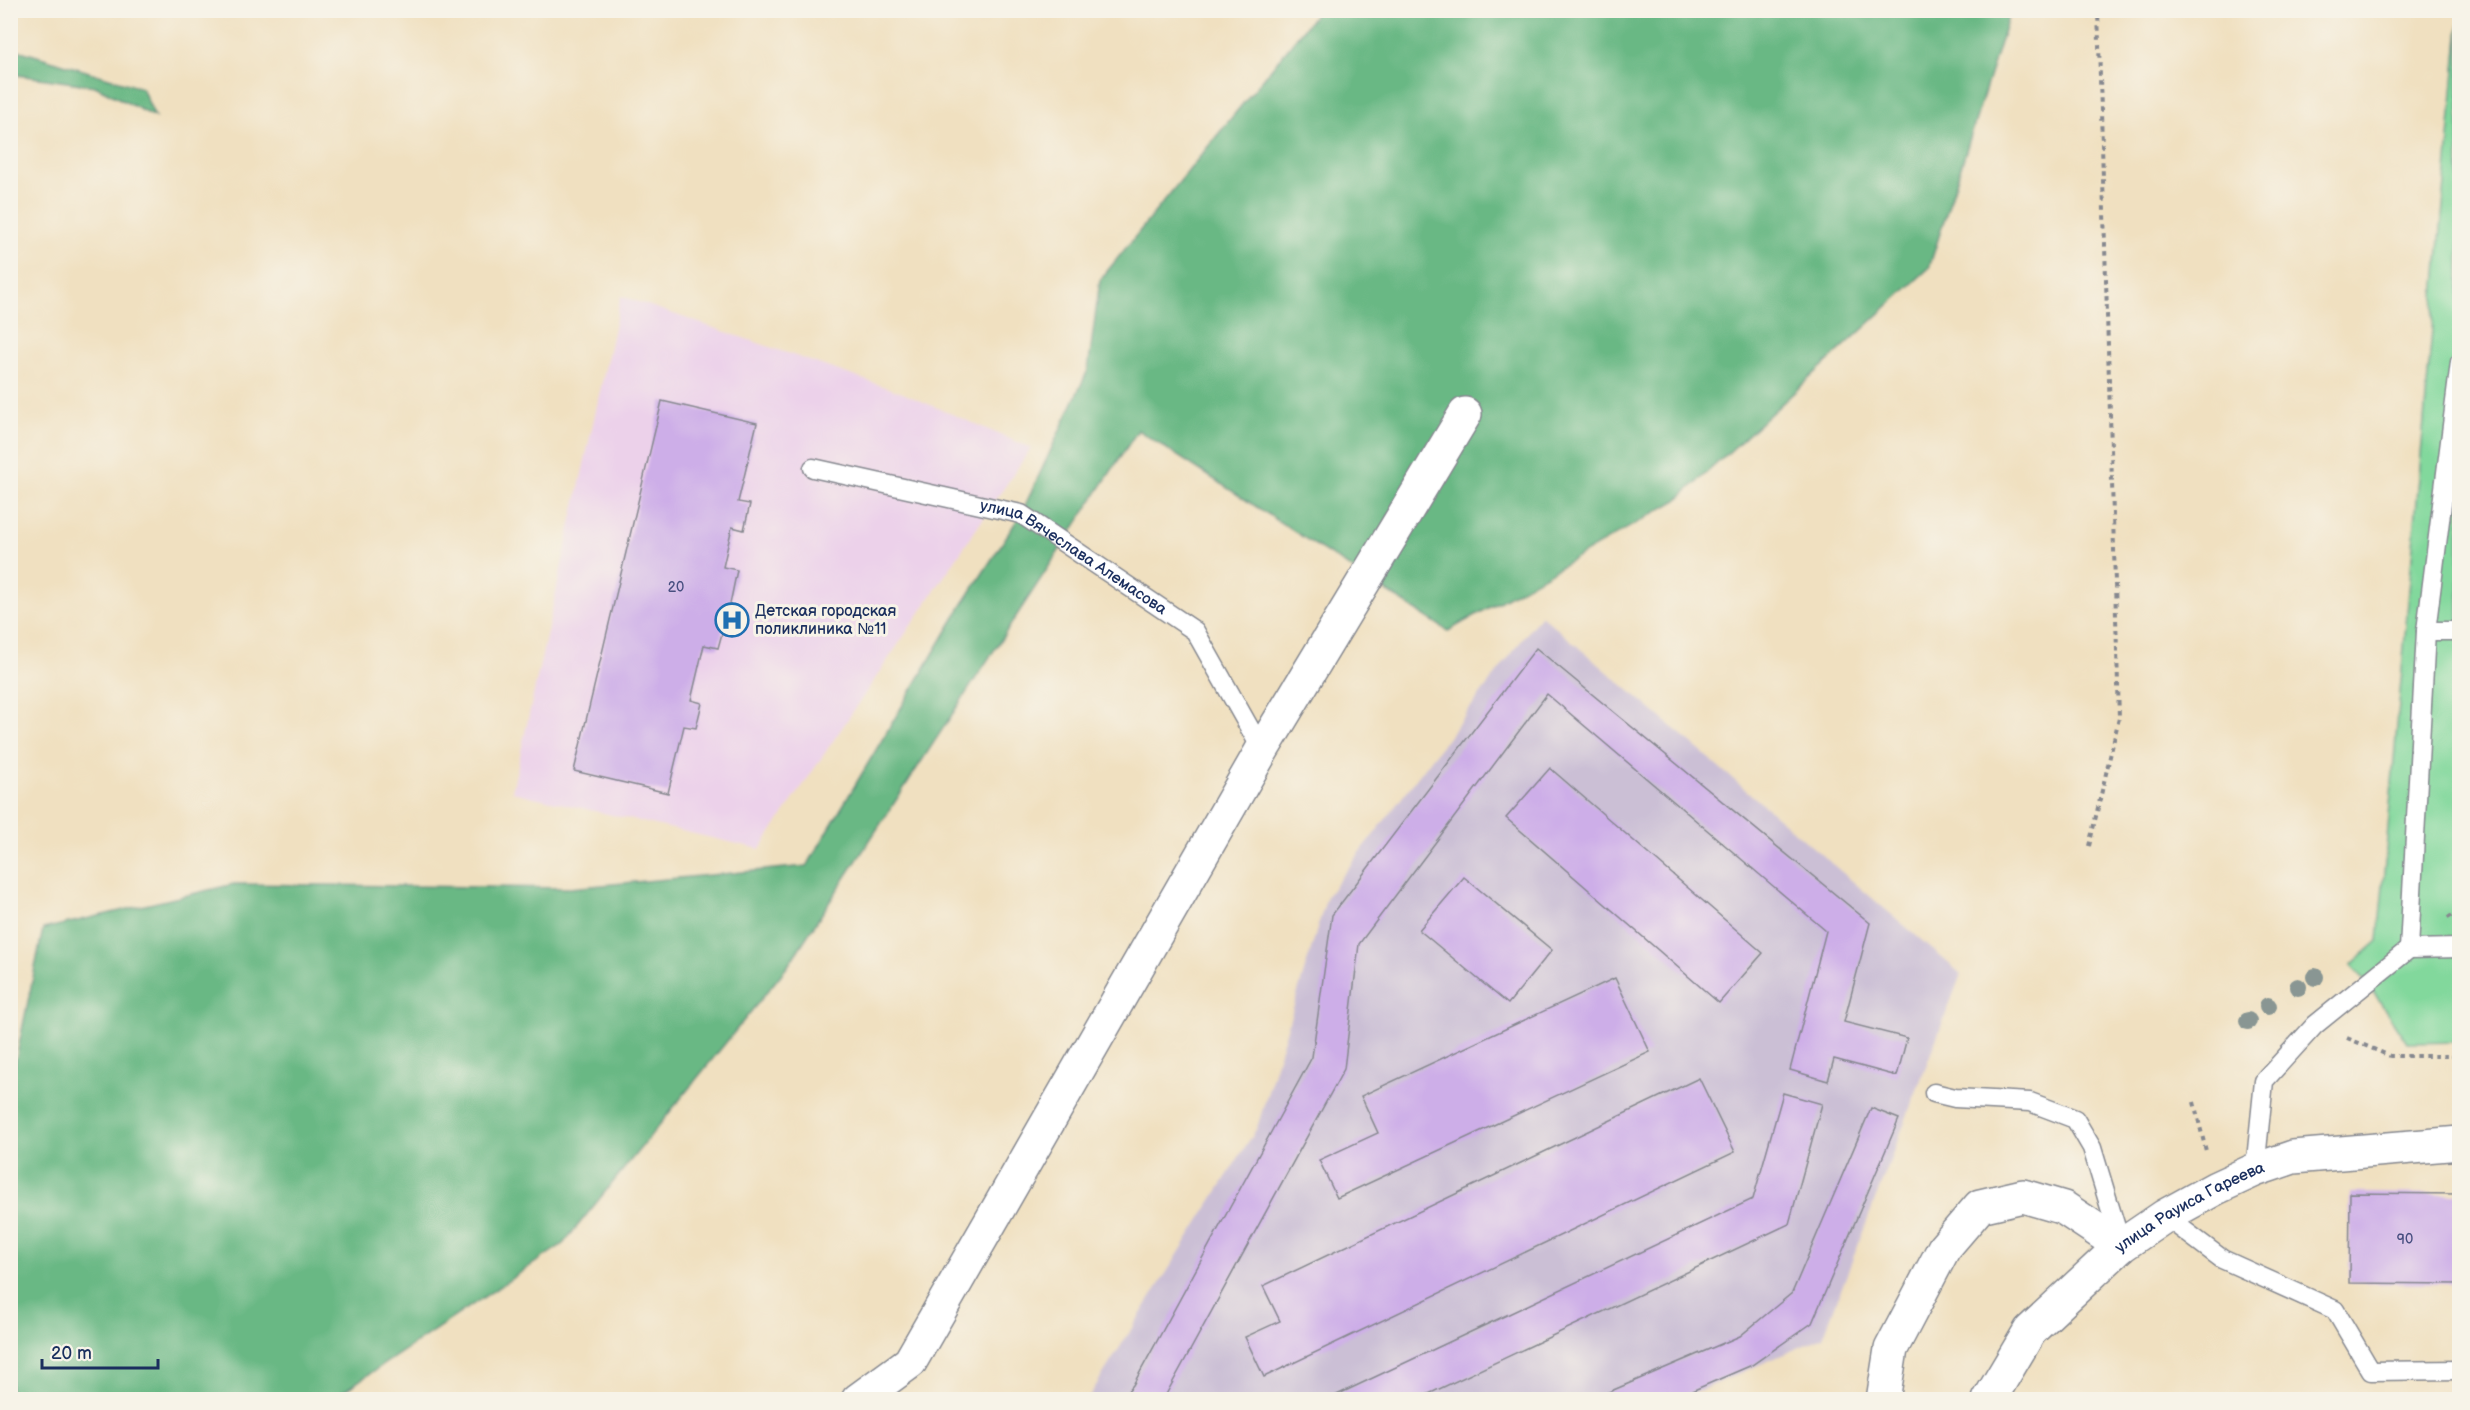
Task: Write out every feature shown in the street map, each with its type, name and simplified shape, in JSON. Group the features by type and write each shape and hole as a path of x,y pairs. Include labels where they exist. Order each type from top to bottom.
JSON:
{"street":[{"path":"858,1400 910,1362 1262,750 1465,414"},
{"name":"улица Рауиса Гареева","path":"1989,1400 2030,1331 2121,1246 2165,1216 2255,1170 2293,1157 2460,1143"},
{"path":"1883,1400 1891,1348 1944,1248 1980,1206 2023,1196 2064,1208 2121,1246"}],"lane":[{"path":"2409,949 2426,631 2460,362"},
{"name":"улица Вячеслава Алемасова","path":"813,468 1021,514 1195,631 1262,750"},
{"path":"2426,631 2460,631"},
{"path":"2255,1170 2264,1081 2315,1025 2409,949 2460,948"},
{"path":"1934,1093 1955,1098 2030,1102 2074,1119 2092,1148 2121,1246"},
{"path":"2165,1216 2222,1259 2335,1310 2371,1371 2460,1370"}],"path":[{"path":"2089,846 2119,718 2098,10"},
{"path":"2315,1025 2391,1056 2460,1056"}],"shaded area":[{"name":"Детская городская поликлиника №11","path":"621,296 900,392 1031,448 760,849 512,792"},
{"path":"1541,615 1961,974 1823,1337 1681,1399 1087,1400 1257,1128 1327,896"}],"green space":[{"path":"1318,11 2010,11 1929,268 1677,500 1448,631 1138,430 787,967 563,1244 332,1399 11,1400 11,1083 43,929 234,884 570,888 807,866 961,607 1021,514 1088,370 1100,280"},
{"path":"2459,25 2459,1042 2407,1043 2367,982 2351,965 2378,941"},
{"path":"11,48 142,88 155,117 95,86 11,74"}],"building":[{"path":"662,401 757,423 738,502 750,504 744,530 732,527 723,567 737,570 730,604 718,648 704,645 691,700 702,703 696,728 684,726 668,793 574,771"},
{"path":"1536,648 1870,923 1844,1022 1907,1038 1897,1076 1834,1059 1828,1081 1790,1070 1826,931 1547,694 1359,944 1344,1069 1163,1400 1120,1400 1133,1385 1312,1057 1332,915"},
{"path":"1550,768 1763,953 1719,1003 1506,818"},
{"path":"1464,877 1552,950 1508,1004 1419,930"},
{"path":"1615,978 1650,1052 1337,1198 1319,1160 1378,1133 1361,1096"},
{"path":"1699,1078 1735,1152 1264,1377 1245,1337 1280,1321 1263,1286"},
{"path":"1783,1093 1822,1104 1789,1224 1416,1400 1326,1400 1753,1199"},
{"path":"1871,1108 1899,1119 1812,1323 1752,1365 1671,1400 1590,1400 1740,1336 1792,1293"},
{"path":"2350,1193 2460,1194 2460,1284 2349,1283"}],"place":[{"name":"Детская городская поликлиника №11","path":"732,620"}]}
